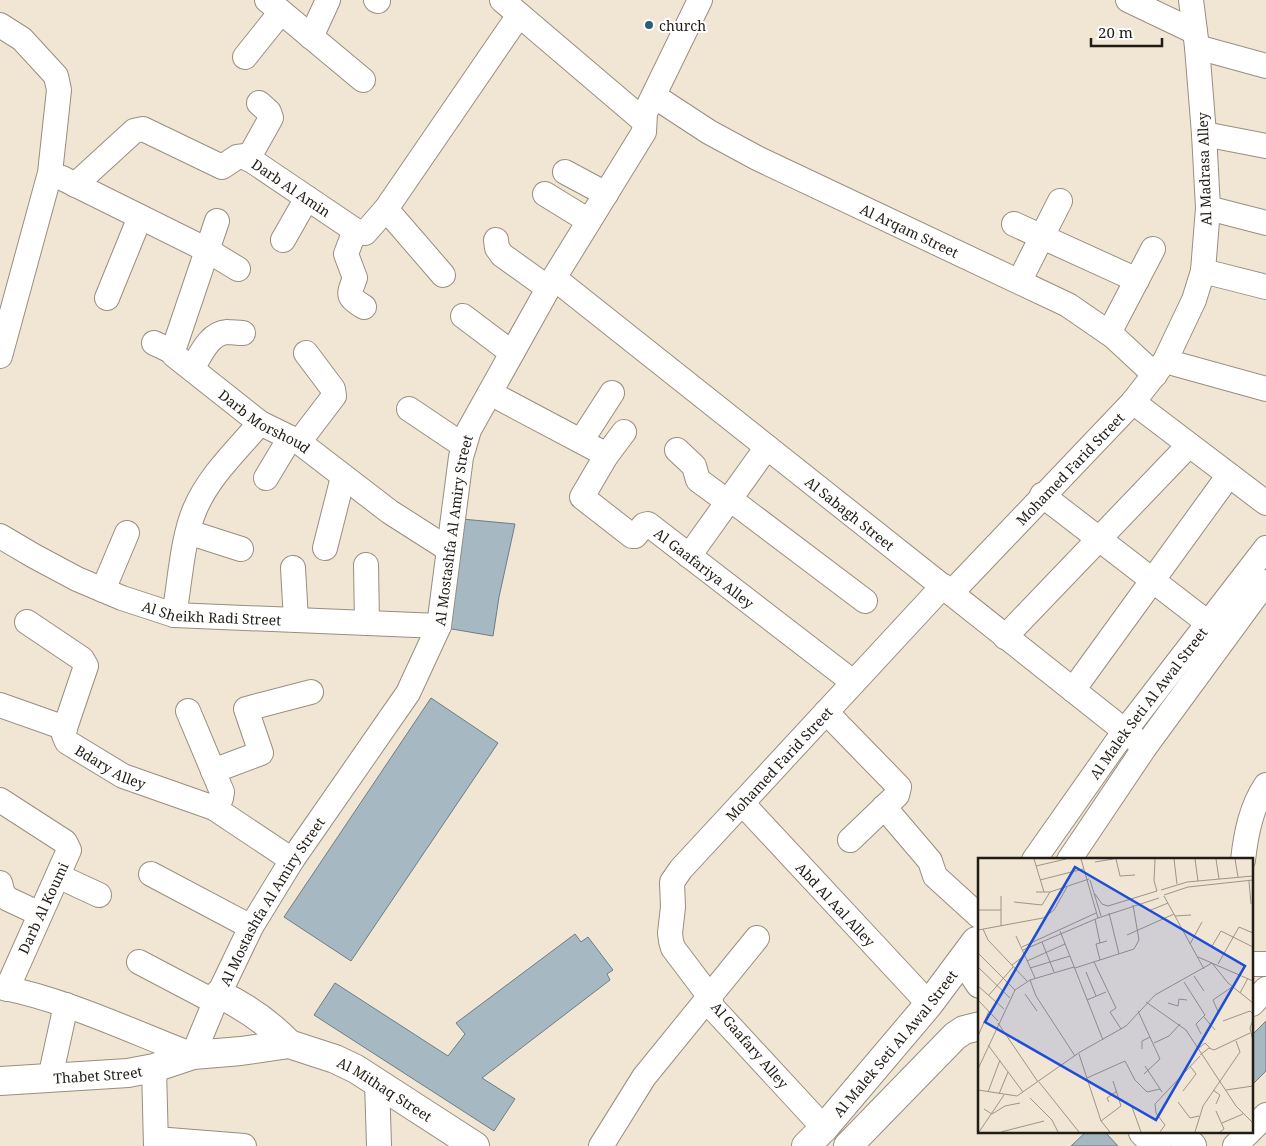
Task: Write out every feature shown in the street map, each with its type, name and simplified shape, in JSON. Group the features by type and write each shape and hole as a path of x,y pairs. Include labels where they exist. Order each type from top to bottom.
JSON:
{"main road":[{"name":"Al Malek Seti Al Awal Street","path":"815,1137 929,1004 976,939"},
{"path":"976,939 978,962"},
{"name":"Al Mithaq Street","path":"217,998 239,1003 257,1015 289,1044 335,1059 377,1081 474,1146"},
{"path":"848,1146 955,1036 964,1030 978,1026"},
{"name":"Al Mithaq Street","path":"193,1055 289,1044"},
{"name":"Thabet Street","path":"0,1081 128,1073 154,1068 193,1055"},
{"path":"1144,1134 1157,1146"},
{"path":"1179,1134 1192,1146"}],"street":[{"path":"312,37 328,0"},
{"name":"Al Mostashfa Al Amiry Street","path":"193,1055 217,998 251,927 292,860 408,693 439,626 448,549 464,446 469,430 551,283 644,132 645,113 700,0"},
{"path":"1128,0 1196,40 1266,66"},
{"name":"Al Madrasa Alley","path":"1160,368 1194,300 1203,271 1208,208 1204,134 1191,0"},
{"path":"245,57 274,6 363,80"},
{"path":"364,306 351,298 350,294 355,278 354,270 347,259 346,251 355,230 359,233 365,233 386,210 510,8 644,120"},
{"path":"0,25 22,39 56,76 59,83 50,173 6,309 0,356"},
{"name":"Al Arqam Street","path":"654,96 709,132 757,158 1020,280 1068,305 1160,368"},
{"path":"248,159 271,118 269,112 259,103"},
{"name":"Darb Al Amin","path":"75,185 131,134 138,129 142,129 222,166 242,156 355,230"},
{"path":"1204,134 1266,146"},
{"path":"565,172 606,194"},
{"path":"50,173 208,250 238,269"},
{"path":"545,194 589,221"},
{"path":"283,240 307,198"},
{"path":"1020,280 1060,201"},
{"path":"1208,208 1266,223"},
{"path":"386,210 444,275"},
{"path":"107,298 140,217"},
{"name":"Darb Morshoud","path":"217,221 208,250 163,347 260,423 295,440 390,512 448,549"},
{"path":"1014,224 1137,280"},
{"name":"Al Sabagh Street","path":"496,240 502,254 551,283 768,447 1145,747"},
{"path":"1109,333 1153,250"},
{"path":"1203,271 1266,287"},
{"path":"463,316 512,353"},
{"path":"192,369 215,336 227,332 243,333"},
{"path":"266,478 295,440 334,396 333,389 306,353"},
{"path":"1160,368 1266,390"},
{"name":"Mohamed Farid Street","path":"682,958 673,948 670,933 674,907 672,882 681,869 853,682 1133,402 1160,368"},
{"path":"490,393 606,456 624,432"},
{"path":"581,441 612,393"},
{"path":"1133,402 1229,475 1264,497"},
{"path":"409,409 464,446"},
{"path":"174,615 188,532 195,510 203,493 214,477 260,423"},
{"path":"1006,636 1189,445"},
{"path":"689,556 768,447"},
{"path":"678,450 694,466 698,480 865,601"},
{"name":"Al Gaafariya Alley","path":"606,456 582,497 632,536 635,536 644,524 648,524 853,682"},
{"path":"1074,690 1229,475"},
{"path":"325,548 343,477"},
{"path":"1042,495 1208,623"},
{"path":"188,532 241,549"},
{"path":"103,590 126,533"},
{"name":"Al Sheikh Radi Street","path":"0,536 34,556 103,590 174,615 439,626"},
{"name":"Al Malek Seti Al Awal Street","path":"1035,858 1124,732 1266,548"},
{"path":"366,565 367,623"},
{"path":"293,568 296,620"},
{"name":"Al Malek Seti Al Awal Street","path":"1070,858 1145,747 1266,582"},
{"name":"Bdary Alley","path":"27,622 82,659 86,666 65,728 64,735 67,742 123,776 214,808 292,860"},
{"path":"213,771 261,753 246,709 311,692"},
{"path":"0,705 65,728"},
{"path":"188,710 222,792 221,798 214,808"},
{"path":"826,712 898,784 899,793 850,840"},
{"path":"1243,858 1245,840 1252,813 1266,785"},
{"name":"Darb Al Koumi","path":"0,800 65,842 69,853 3,988"},
{"name":"Abd Al Aal Alley","path":"742,803 929,1004"},
{"path":"884,807 930,861 935,876 976,939"},
{"path":"151,874 251,927"},
{"path":"58,876 99,896"},
{"path":"2,896 40,914"},
{"path":"602,1146 644,1078 757,938"},
{"name":"Al Gaafary Alley","path":"682,958 709,996 713,1008 815,1137"},
{"path":"139,962 217,998"},
{"path":"3,988 66,1005 193,1055"},
{"path":"1254,1002 1266,989"},
{"path":"50,1078 66,1005"},
{"path":"154,1068 156,1142 244,1146"},
{"path":"377,1081 379,1146"},
{"path":"1254,1127 1266,1115"},
{"path":"1235,1146 1247,1134"}],"building":[{"path":"462,519 515,524 499,597 493,636 446,628"},
{"path":"431,698 498,743 351,961 284,917"},
{"path":"575,934 581,942 588,937 613,970 607,974 610,980 482,1078 515,1099 494,1131 314,1015 335,983 448,1056 465,1034 456,1023"},
{"path":"1266,1021 1266,1071 1254,1083 1254,1033"},
{"path":"1084,1134 1107,1134 1118,1146 1071,1146"}],"place":[{"name":"church","path":"649,25"}]}
